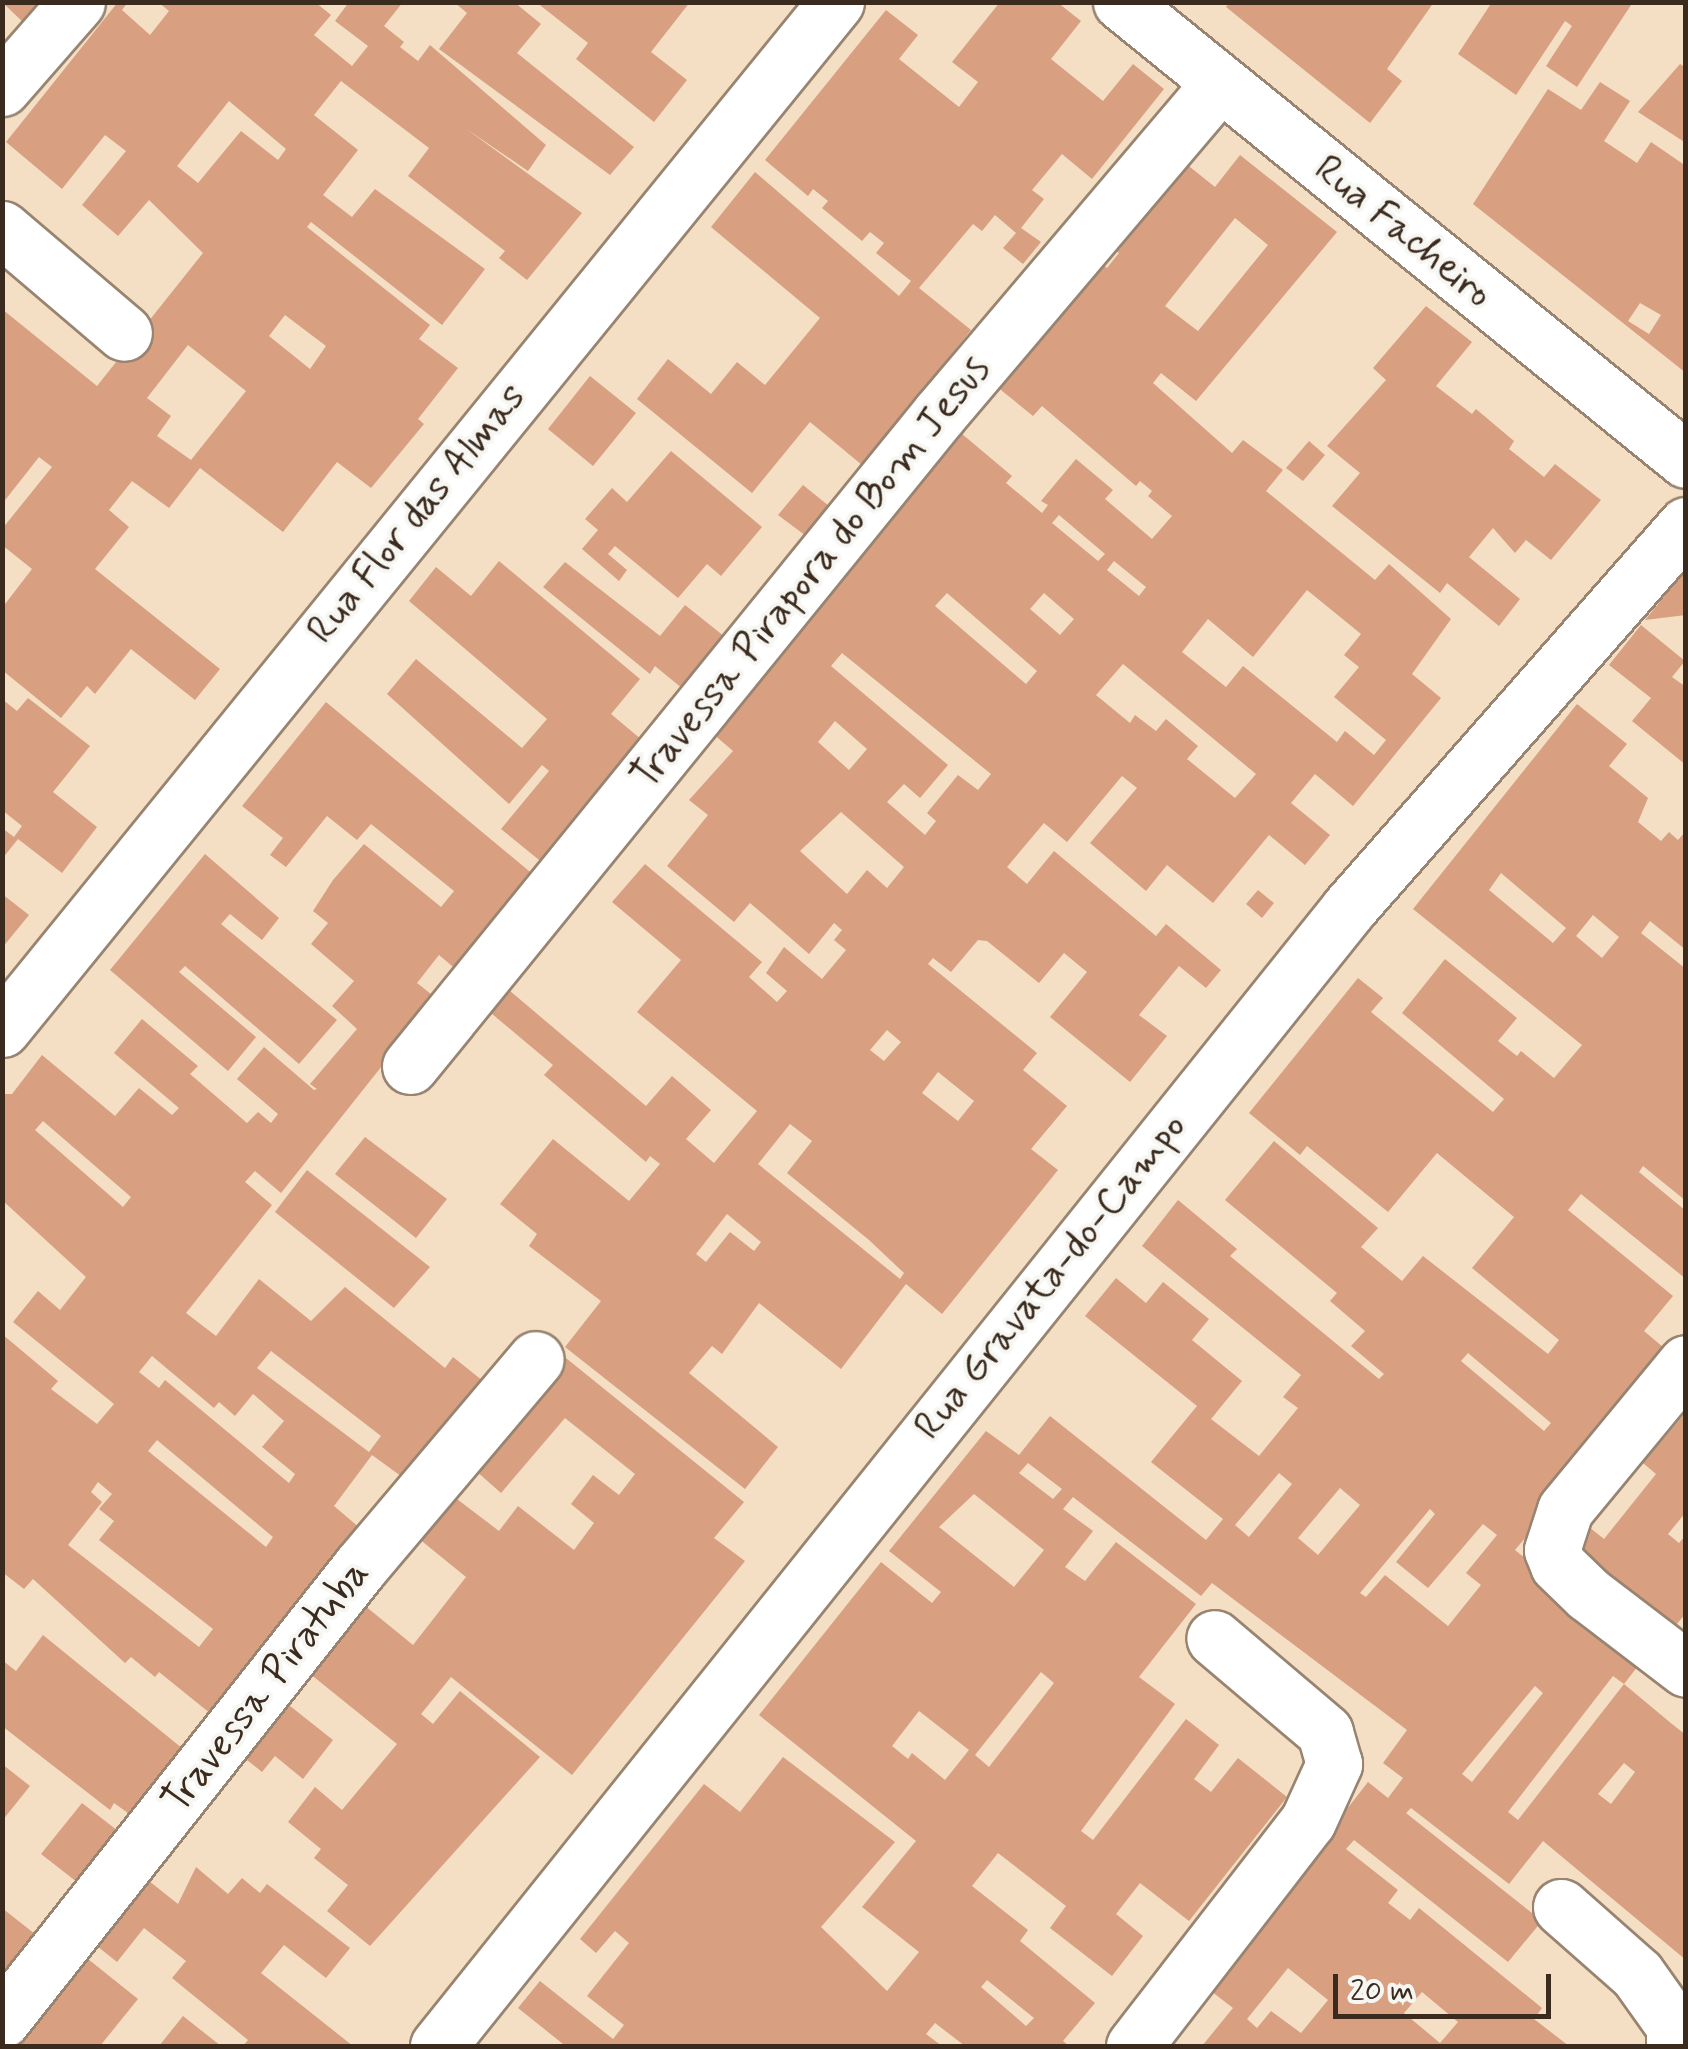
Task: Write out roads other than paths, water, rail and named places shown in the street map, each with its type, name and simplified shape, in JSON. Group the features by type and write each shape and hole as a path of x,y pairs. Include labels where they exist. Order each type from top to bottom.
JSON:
{"street":[{"path":"2,88 77,2"},
{"name":"Rua Flor das Almas","path":"2,1029 836,2"},
{"name":"Rua Facheiro","path":"1121,2 1686,460"},
{"name":"Travessa Pirapora do Bom Jesus","path":"410,1066 940,413 1219,84"},
{"path":"2,228 124,332"},
{"name":"Rua Gravata-do-Campo","path":"438,2046 1349,908 1686,526"},
{"name":"Travessa Piratuba","path":"2,2020 360,1567 536,1359"},
{"path":"1686,1363 1565,1510 1552,1550 1558,1565 1588,1594 1686,1669"},
{"path":"1134,2046 1308,1821 1334,1764 1325,1732 1214,1638"},
{"path":"1561,1906 1637,1974 1674,2026 1674,2046"}]}
